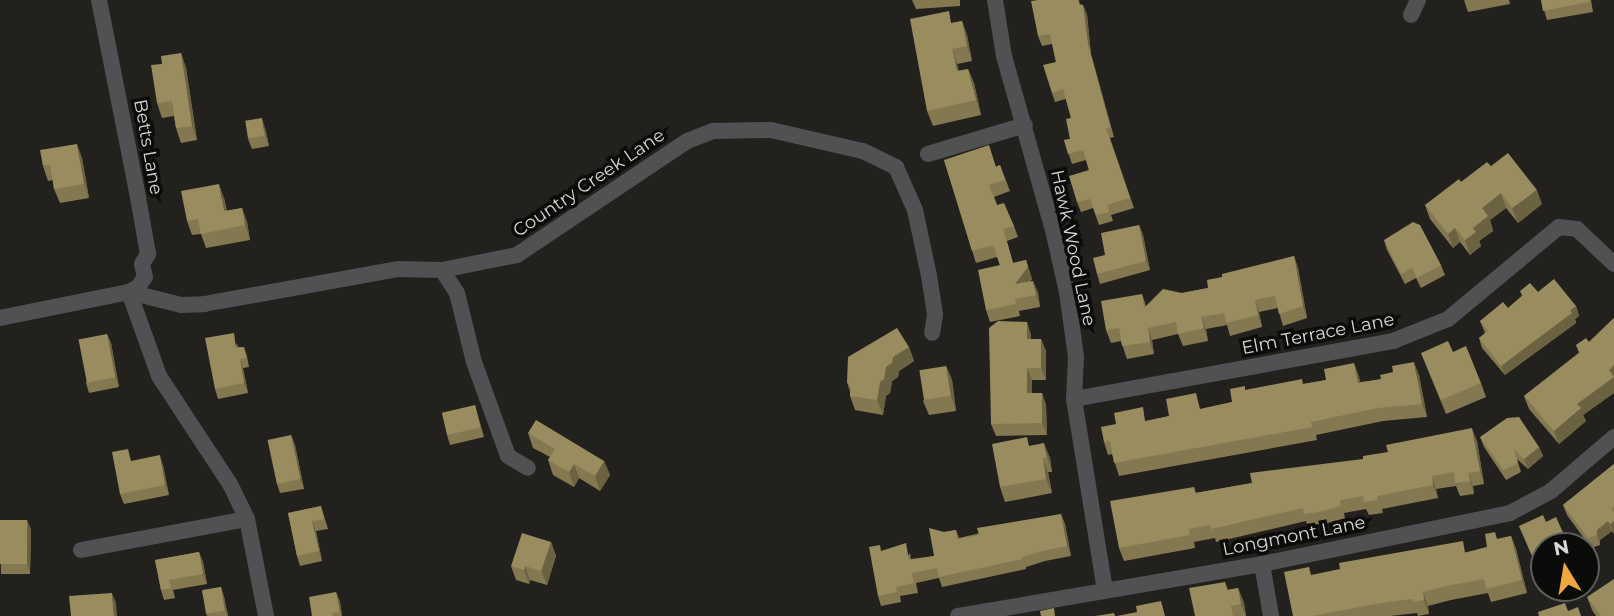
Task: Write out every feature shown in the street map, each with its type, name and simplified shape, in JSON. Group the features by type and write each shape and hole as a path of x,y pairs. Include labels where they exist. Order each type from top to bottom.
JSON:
{"street":[{"name":"Betts Lane","path":"99,0 128,135 148,254 142,264 145,277 138,287 129,292"},
{"name":"Hawk Wood Lane","path":"995,0 1004,56 1025,125 1067,292 1076,357 1074,399 1105,590"},
{"path":"928,155 1025,125"},
{"name":"Country Creek Lane","path":"129,292 181,305 204,304 399,269 442,270 517,255 687,141 713,131 771,130 863,152 896,167 915,210 935,315 932,333"},
{"name":"Elm Terrace Lane","path":"1074,399 1393,341 1448,319 1559,227 1577,229 1614,264"},
{"path":"442,270 457,293 465,314 474,362 508,456 528,468"},
{"path":"0,317 129,292 159,376 230,484 247,519 266,616"},
{"name":"Longmont Lane","path":"958,616 1262,564 1510,513 1551,491 1614,437"},
{"path":"81,550 247,519"},
{"path":"1262,564 1271,616"}],"building":[{"path":"1078,0 1079,4 1083,5 1088,44 1110,127 1106,128 1130,198 1107,205 1109,212 1096,215 1090,199 1077,202 1069,176 1089,170 1083,150 1068,154 1064,140 1070,139 1066,119 1071,118 1063,89 1052,93 1043,65 1056,62 1050,34 1038,36 1031,1"},
{"path":"1541,0 1589,0 1589,2 1543,11"},
{"path":"949,11 951,23 962,21 967,46 952,49 957,71 968,69 976,100 927,111 910,19"},
{"path":"181,53 192,126 176,128 172,101 157,103 151,65 162,64 161,56"},
{"path":"262,118 265,136 248,138 245,121"},
{"path":"77,144 84,184 54,189 50,165 43,166 40,150"},
{"path":"989,145 996,167 1000,165 1005,180 989,185 997,205 1004,203 1014,226 1003,229 1013,263 1026,260 1028,267 1015,284 1033,281 1036,295 1015,299 1016,304 986,310 978,270 1000,265 993,245 972,251 944,160"},
{"path":"1508,153 1537,190 1512,208 1501,193 1482,208 1488,216 1473,228 1476,232 1465,240 1455,228 1448,234 1425,205 1459,179 1461,182 1487,162 1491,166"},
{"path":"219,184 224,211 242,208 245,225 201,234 198,219 187,221 181,191"},
{"path":"1413,222 1420,225 1441,265 1417,278 1412,268 1401,274 1384,240"},
{"path":"1139,225 1146,261 1097,274 1093,258 1105,255 1101,233"},
{"path":"1294,256 1303,306 1279,314 1275,296 1255,300 1258,315 1226,323 1224,313 1201,317 1204,328 1178,334 1176,322 1148,328 1150,342 1122,346 1119,328 1106,330 1101,301 1142,294 1144,308 1163,289 1182,293 1208,288 1207,280 1222,277 1222,274"},
{"path":"1554,279 1576,306 1570,310 1572,313 1501,366 1479,338 1488,331 1480,321 1503,302 1508,308 1523,295 1520,291 1530,283 1538,292"},
{"path":"1614,318 1614,365 1609,370 1614,377 1577,404 1581,408 1554,431 1524,396 1580,352 1576,345 1586,338 1589,342"},
{"path":"998,321 1027,322 1027,339 1041,339 1041,368 1027,368 1027,393 1042,393 1042,423 991,424 989,328"},
{"path":"897,328 909,347 893,357 892,363 886,367 877,400 850,396 851,388 847,382 848,357"},
{"path":"234,333 236,348 244,347 246,358 240,359 244,383 215,389 205,338"},
{"path":"107,334 115,377 87,383 79,340"},
{"path":"1448,341 1453,352 1466,346 1481,383 1441,400 1421,353"},
{"path":"1414,362 1422,404 1378,408 1311,422 1312,427 1114,463 1110,441 1104,442 1101,427 1116,424 1114,413 1143,407 1145,421 1169,416 1166,399 1196,393 1200,409 1232,402 1230,389 1245,386 1245,390 1302,379 1303,384 1326,380 1324,369 1354,363 1358,383 1381,379 1380,375 1393,372 1392,366"},
{"path":"946,366 951,396 924,400 919,370"},
{"path":"475,405 480,427 447,435 442,413"},
{"path":"1519,417 1539,447 1524,459 1514,449 1518,463 1503,470 1480,437 1507,418"},
{"path":"536,420 604,461 595,476 574,464 569,472 548,460 555,449 528,433"},
{"path":"1472,428 1480,471 1468,473 1470,481 1455,483 1454,472 1432,476 1433,485 1377,496 1378,500 1364,502 1363,496 1340,500 1341,506 1318,512 1304,514 1303,508 1211,529 1211,525 1189,529 1190,535 1119,548 1110,501 1194,487 1195,493 1252,483 1250,473 1363,459 1363,456 1388,452 1386,445"},
{"path":"291,435 300,479 277,484 268,440"},
{"path":"1027,437 1029,446 1044,443 1047,457 1043,458 1046,479 1000,487 992,444"},
{"path":"128,449 131,461 160,455 165,485 120,494 112,452"},
{"path":"1614,464 1614,507 1611,508 1614,521 1610,524 1608,521 1597,532 1583,532 1563,505"},
{"path":"321,506 324,519 312,521 319,551 297,556 288,513"},
{"path":"1061,514 1067,546 1042,551 1022,557 1023,559 939,577 937,568 912,573 914,583 896,587 897,592 878,596 869,547 880,545 881,551 906,543 909,560 934,556 929,528 944,532 956,530 957,539 979,535 977,528"},
{"path":"1543,515 1546,522 1556,517 1563,532 1530,532 1530,551 1519,526"},
{"path":"0,520 27,520 27,564 0,564"},
{"path":"1495,532 1497,539 1511,536 1522,580 1486,589 1484,579 1423,592 1424,600 1387,602 1312,616 1293,616 1284,572 1309,567 1311,575 1340,569 1339,563 1463,541 1465,553 1487,547 1485,534"},
{"path":"522,533 551,542 541,571 525,566 524,570 511,566"},
{"path":"199,552 203,574 169,580 171,588 161,590 155,560"},
{"path":"1614,579 1614,616 1601,616 1591,602 1600,602 1600,588"},
{"path":"1225,582 1227,590 1238,588 1241,604 1231,606 1233,616 1195,616 1189,588"},
{"path":"221,587 225,611 206,614 202,590"},
{"path":"336,592 340,612 332,613 333,616 312,616 309,597"},
{"path":"112,593 114,616 71,616 69,596"},
{"path":"1161,601 1165,616 1117,616 1137,612 1136,606"},
{"path":"1565,603 1568,611 1578,607 1581,616 1539,616 1538,612"},
{"path":"1054,608 1055,616 1041,616 1040,611"}]}
